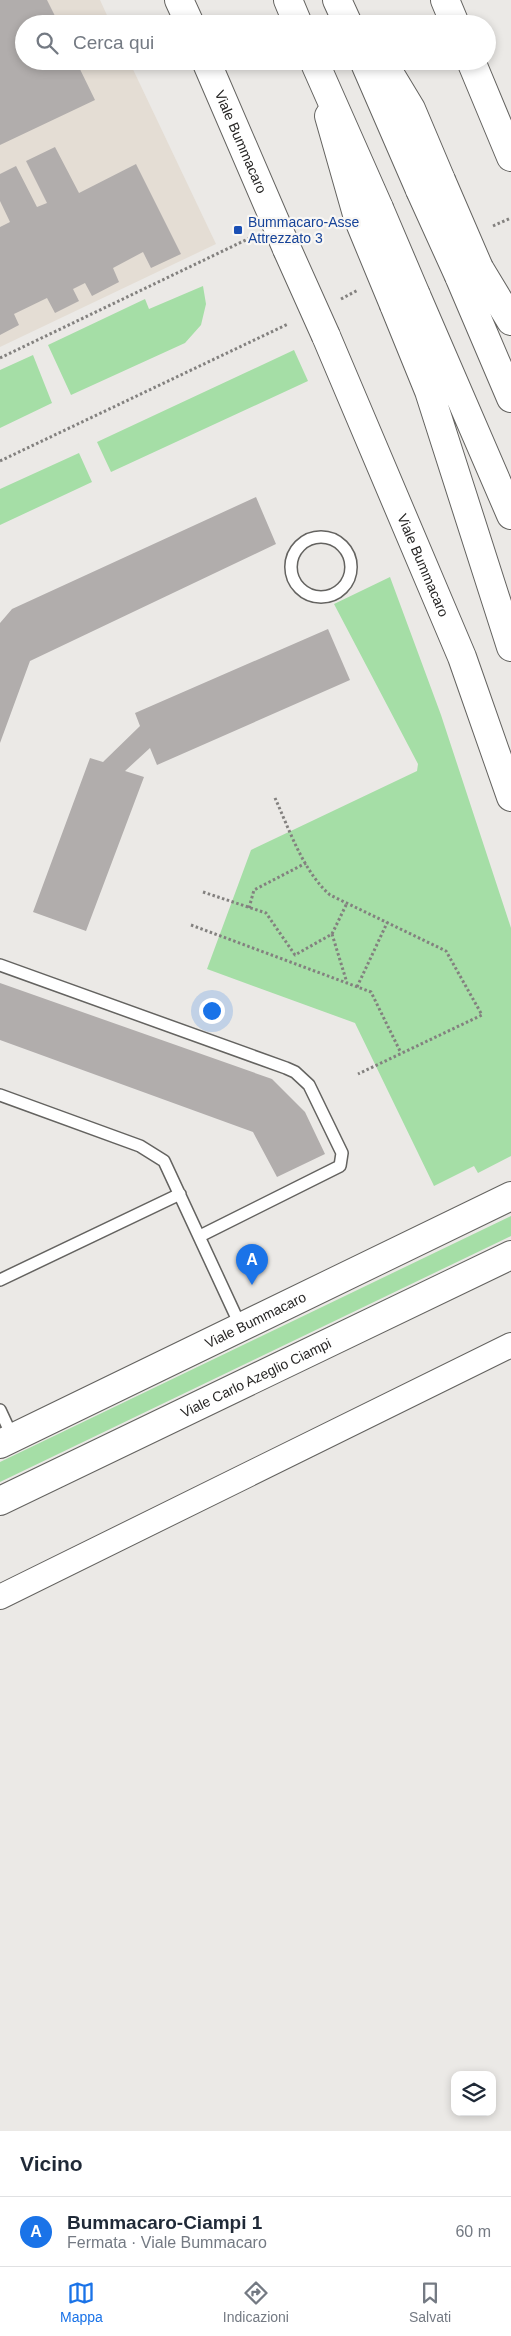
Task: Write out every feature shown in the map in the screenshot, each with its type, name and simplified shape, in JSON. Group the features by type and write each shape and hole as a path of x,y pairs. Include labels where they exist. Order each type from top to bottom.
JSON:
{"main road":[{"path":"180,0 186,15"},
{"path":"288,0 294,15"},
{"path":"337,0 344,15"},
{"path":"344,0 353,15"},
{"path":"445,0 451,15"},
{"name":"Viale Bummacaro","path":"210,70 326,336 462,657 511,797"},
{"path":"317,70 368,213 406,300 511,515"},
{"path":"369,70 430,185 469,272 511,398"},
{"path":"387,70 411,110 430,185"},
{"path":"475,70 509,153"},
{"path":"469,272 511,321"},
{"path":"406,300 429,391 511,647"},
{"name":"Viale Bummacaro","path":"6,1441 241,1329 511,1196"},
{"name":"Viale Carlo Azeglio Ciampi","path":"0,1501 511,1255"}],"street":[{"path":"0,1597 511,1344"}],"lane":[{"path":"326,537 336,540 344,547 349,556 351,566 345,585 337,592 318,596 309,594 295,582 292,572 294,554 307,540 326,537"},
{"path":"0,966 286,1068 295,1072 309,1085 342,1153 340,1166 200,1236"},
{"path":"0,1095 154,1153 164,1161 241,1329"},
{"path":"0,1280 180,1194"},
{"path":"0,1410 6,1441"}],"path":[{"path":"484,230 511,218"},
{"path":"0,358 282,237"},
{"path":"332,303 359,290"},
{"path":"0,461 296,320"},
{"path":"275,798 312,875 321,887 330,895 446,951 482,1015 358,1074"},
{"path":"249,908 254,890 306,863"},
{"path":"203,892 266,913 295,955"},
{"path":"292,962 295,955 332,934 347,903"},
{"path":"357,987 387,923"},
{"path":"191,925 371,992 402,1054"},
{"path":"332,934 347,983"}],"shaded area":[{"path":"0,0 100,0 107,15 15,15 15,70 133,70 216,244 0,347"}],"green space":[{"path":"203,286 206,304 201,325 185,343 71,395 48,345 145,299 149,309"},
{"path":"294,350 308,381 111,472 97,442"},
{"path":"33,355 52,403 0,428 0,370"},
{"path":"79,453 92,482 0,525 0,489"},
{"path":"390,577 441,715 511,928 511,1156 478,1173 474,1166 434,1186 355,1023 207,969 251,850 417,771 418,764 334,604"},
{"path":"511,1216 511,1236 0,1482 0,1462"}],"building":[{"path":"0,0 47,0 54,15 15,15 15,70 80,70 95,100 0,145"},
{"path":"55,147 79,193 136,164 181,254 151,268 143,252 113,268 119,282 92,296 85,283 73,289 79,301 55,313 47,298 14,314 19,325 0,335 0,227 10,222 0,201 0,174 16,166 37,207 47,203 26,161"},
{"path":"256,497 276,544 30,661 0,743 0,623 12,609"},
{"path":"328,629 350,680 157,765 150,748 125,771 144,777 86,931 33,912 90,758 103,762 140,726 135,713"},
{"path":"0,983 272,1079 305,1112 325,1154 277,1177 253,1132 0,1040"}],"place":[{"name":"Bummacaro-Asse Attrezzato 3","path":"238,230"},
{"name":"Bummacaro-Ciampi 1","path":"252,1285"}]}
